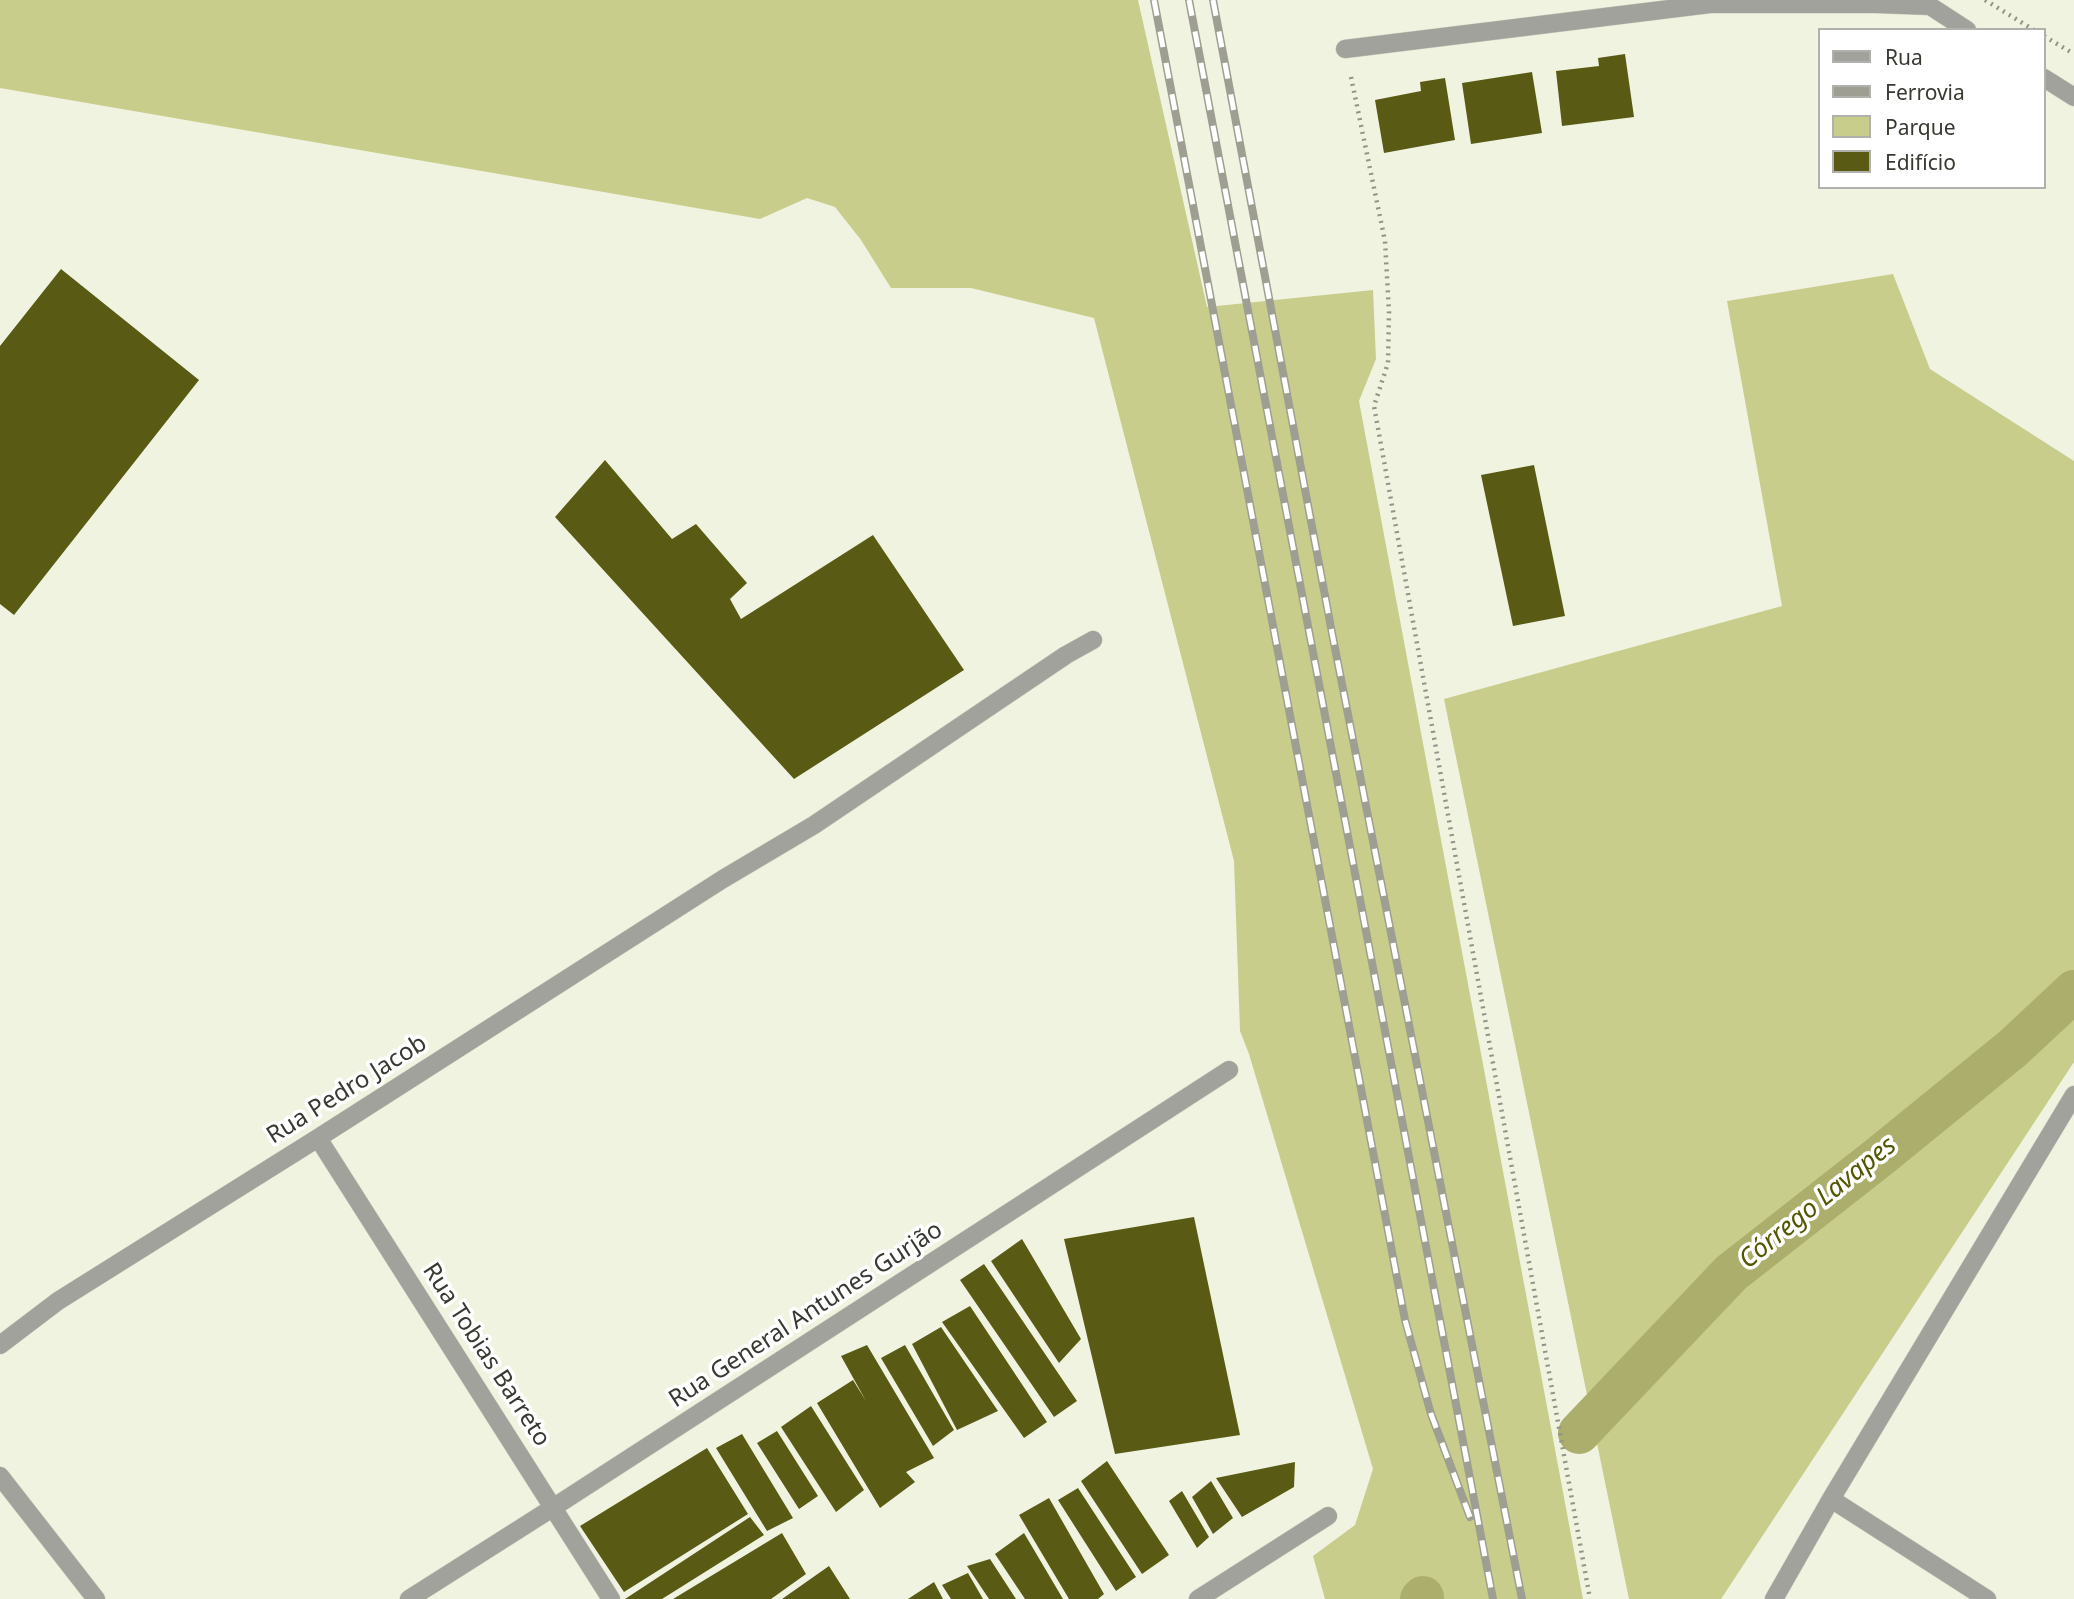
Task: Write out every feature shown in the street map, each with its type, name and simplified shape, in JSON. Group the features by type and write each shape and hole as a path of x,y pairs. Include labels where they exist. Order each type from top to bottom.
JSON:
{"street":[{"path":"1345,49 1710,4 1930,6 1964,28"},
{"path":"2046,79 2074,97"},
{"name":"Rua Pedro Jacob","path":"0,1345 58,1301 723,879 814,825 1066,655 1093,640"},
{"name":"Rua General Antunes Gurjão","path":"409,1599 1229,1070"},
{"path":"1774,1599 1831,1499 2074,1095"},
{"name":"Rua Tobias Barreto","path":"318,1138 611,1599"},
{"path":"0,1476 96,1599"},
{"path":"1831,1499 1987,1599"},
{"path":"1198,1599 1328,1516"}],"path":[{"path":"1986,0 2031,28"},
{"path":"2046,37 2074,54"},
{"path":"1345,49 1385,241 1389,312 1388,363 1374,406 1590,1599"}],"green space":[{"path":"0,0 1138,0 1207,307 1373,290 1376,359 1359,401 1583,1599 1325,1599 1313,1556 1355,1525 1373,1469 1240,1031 1234,861 1094,318 971,288 891,288 861,240 835,207 807,198 760,219 0,88"},
{"path":"1893,274 1930,369 2074,461 2074,1062 1721,1599 1629,1599 1444,699 1782,606 1727,301"}],"building":[{"path":"1625,54 1634,117 1562,126 1556,71 1599,66 1598,58"},
{"path":"1532,72 1542,133 1471,144 1462,83"},
{"path":"1445,78 1455,140 1384,153 1375,100 1421,91 1420,82"},
{"path":"61,269 199,380 14,615 0,604 0,346"},
{"path":"605,460 672,539 696,524 747,583 730,599 741,619 873,535 964,670 794,779 555,517"},
{"path":"1534,465 1565,616 1513,626 1481,475"},
{"path":"1194,1217 1240,1435 1115,1454 1064,1239"},
{"path":"1022,1239 1081,1339 1059,1363 991,1261"},
{"path":"984,1264 1077,1401 1054,1417 960,1280"},
{"path":"970,1306 1047,1422 1024,1438 942,1322"},
{"path":"941,1327 998,1411 957,1430 912,1344"},
{"path":"867,1345 934,1458 906,1472 915,1482 880,1508 817,1403 853,1380 866,1401 841,1356"},
{"path":"905,1345 954,1430 933,1446 881,1358"},
{"path":"811,1406 864,1490 836,1512 781,1427"},
{"path":"777,1431 818,1496 799,1509 757,1443"},
{"path":"742,1434 793,1518 767,1531 716,1448"},
{"path":"707,1448 748,1514 624,1592 580,1526"},
{"path":"1107,1461 1169,1555 1142,1574 1081,1481"},
{"path":"1295,1462 1294,1487 1242,1517 1216,1478"},
{"path":"1211,1481 1233,1518 1213,1534 1192,1497"},
{"path":"1078,1488 1136,1577 1116,1591 1058,1500"},
{"path":"1182,1491 1209,1537 1197,1548 1169,1501"},
{"path":"1049,1498 1104,1594 1098,1599 1069,1599 1019,1515"},
{"path":"750,1517 764,1535 662,1599 625,1599"},
{"path":"782,1533 806,1574 771,1599 673,1599"},
{"path":"1024,1533 1063,1599 1025,1599 995,1554"},
{"path":"990,1559 1016,1599 989,1599 967,1566"},
{"path":"829,1566 850,1599 782,1599"},
{"path":"968,1573 983,1599 951,1599 942,1585"},
{"path":"934,1582 943,1599 908,1599"}],"waterway":[{"name":"Córrego Lavapes","path":"1579,1433 1731,1273 2013,1048 2074,991"}],"railway":[{"path":"1154,0 1405,1320 1431,1414 1470,1517"},
{"path":"1189,0 1493,1599"},
{"path":"1213,0 1332,633 1522,1599"}]}
